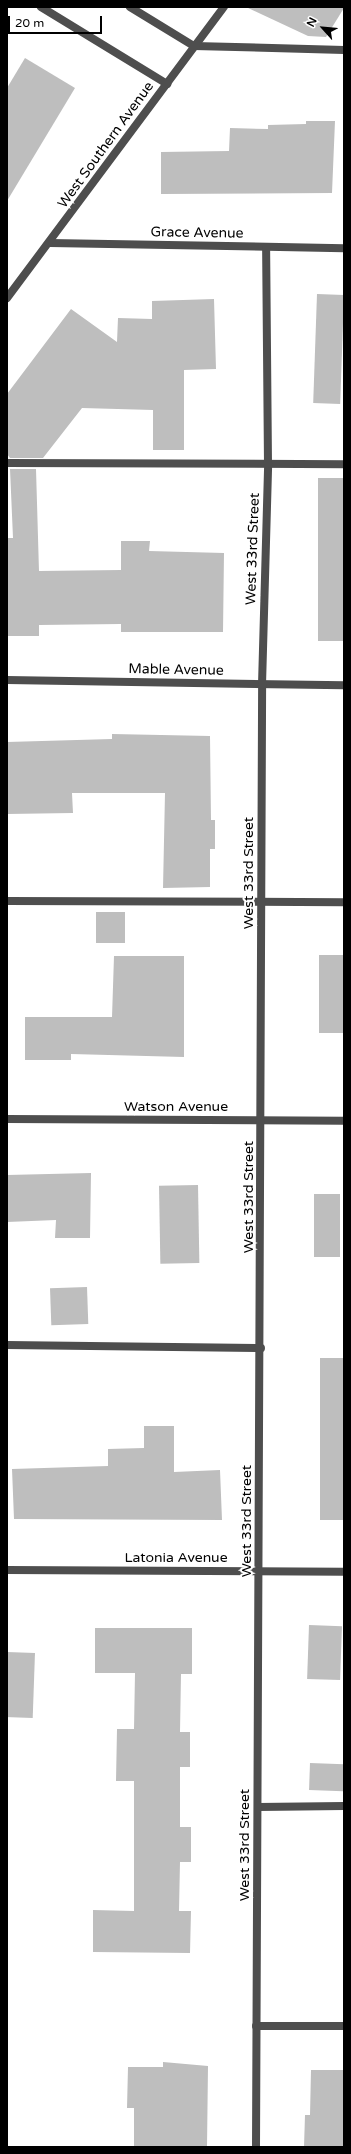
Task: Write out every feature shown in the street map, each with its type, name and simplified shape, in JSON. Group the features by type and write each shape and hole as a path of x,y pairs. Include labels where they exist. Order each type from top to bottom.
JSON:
{"street":[{"path":"41,7 167,84"},
{"path":"130,7 194,46 344,50"},
{"name":"West Southern Avenue","path":"7,298 50,243 224,7"},
{"name":"Grace Avenue","path":"50,243 344,248"},
{"name":"West 33rd Street","path":"256,2147 262,1121 262,685 268,464 266,247"},
{"path":"7,463 344,464"},
{"name":"Mable Avenue","path":"7,680 262,685 344,685"},
{"path":"7,901 344,902"},
{"name":"Watson Avenue","path":"7,1119 344,1121"},
{"path":"7,1345 261,1348"},
{"name":"Latonia Avenue","path":"7,1570 344,1572"},
{"path":"258,1807 344,1806"},
{"path":"256,2026 344,2026"}],"building":[{"path":"246,7 344,8 326,37 308,36"},
{"path":"25,58 75,88 7,201 7,88"},
{"path":"306,121 335,121 332,193 161,194 161,152 229,151 230,128 268,129 268,125 306,124"},
{"path":"317,294 344,295 340,404 313,403"},
{"path":"214,299 216,369 184,370 184,450 153,450 153,410 82,408 43,458 10,458 7,454 7,394 71,309 117,342 118,318 152,319 152,301"},
{"path":"10,469 36,469 39,571 121,570 121,541 150,541 149,551 224,553 223,632 121,632 121,624 39,625 39,636 7,636 7,538 13,538"},
{"path":"318,478 344,478 344,641 318,641"},
{"path":"112,734 210,736 211,820 215,820 215,849 210,849 210,887 163,888 165,793 72,793 73,813 7,814 7,742 112,739"},
{"path":"96,912 125,912 125,943 96,943"},
{"path":"319,955 344,955 344,1033 319,1033"},
{"path":"114,956 184,956 184,1057 71,1054 71,1060 25,1060 25,1017 112,1017"},
{"path":"91,1173 90,1238 55,1238 56,1220 7,1222 7,1175"},
{"path":"198,1185 199,1263 160,1264 159,1186"},
{"path":"314,1194 340,1194 340,1257 314,1257"},
{"path":"87,1287 88,1324 51,1325 50,1288"},
{"path":"320,1358 344,1358 344,1520 320,1520"},
{"path":"144,1426 174,1426 174,1472 220,1470 222,1520 14,1519 12,1469 108,1466 108,1449 144,1448"},
{"path":"309,1625 342,1626 340,1680 307,1679"},
{"path":"95,1628 192,1628 192,1674 181,1674 180,1732 190,1732 190,1767 180,1767 180,1827 191,1827 191,1862 180,1862 179,1911 191,1911 190,1953 93,1952 93,1910 134,1911 134,1781 116,1781 117,1729 134,1729 135,1673 95,1673"},
{"path":"7,1652 35,1653 33,1718 7,1717"},
{"path":"310,1763 344,1764 343,1791 309,1790"},
{"path":"163,2062 208,2066 207,2147 134,2147 134,2108 127,2108 128,2067 163,2067"},
{"path":"311,2070 344,2070 344,2147 304,2147 305,2115 310,2115"}]}
